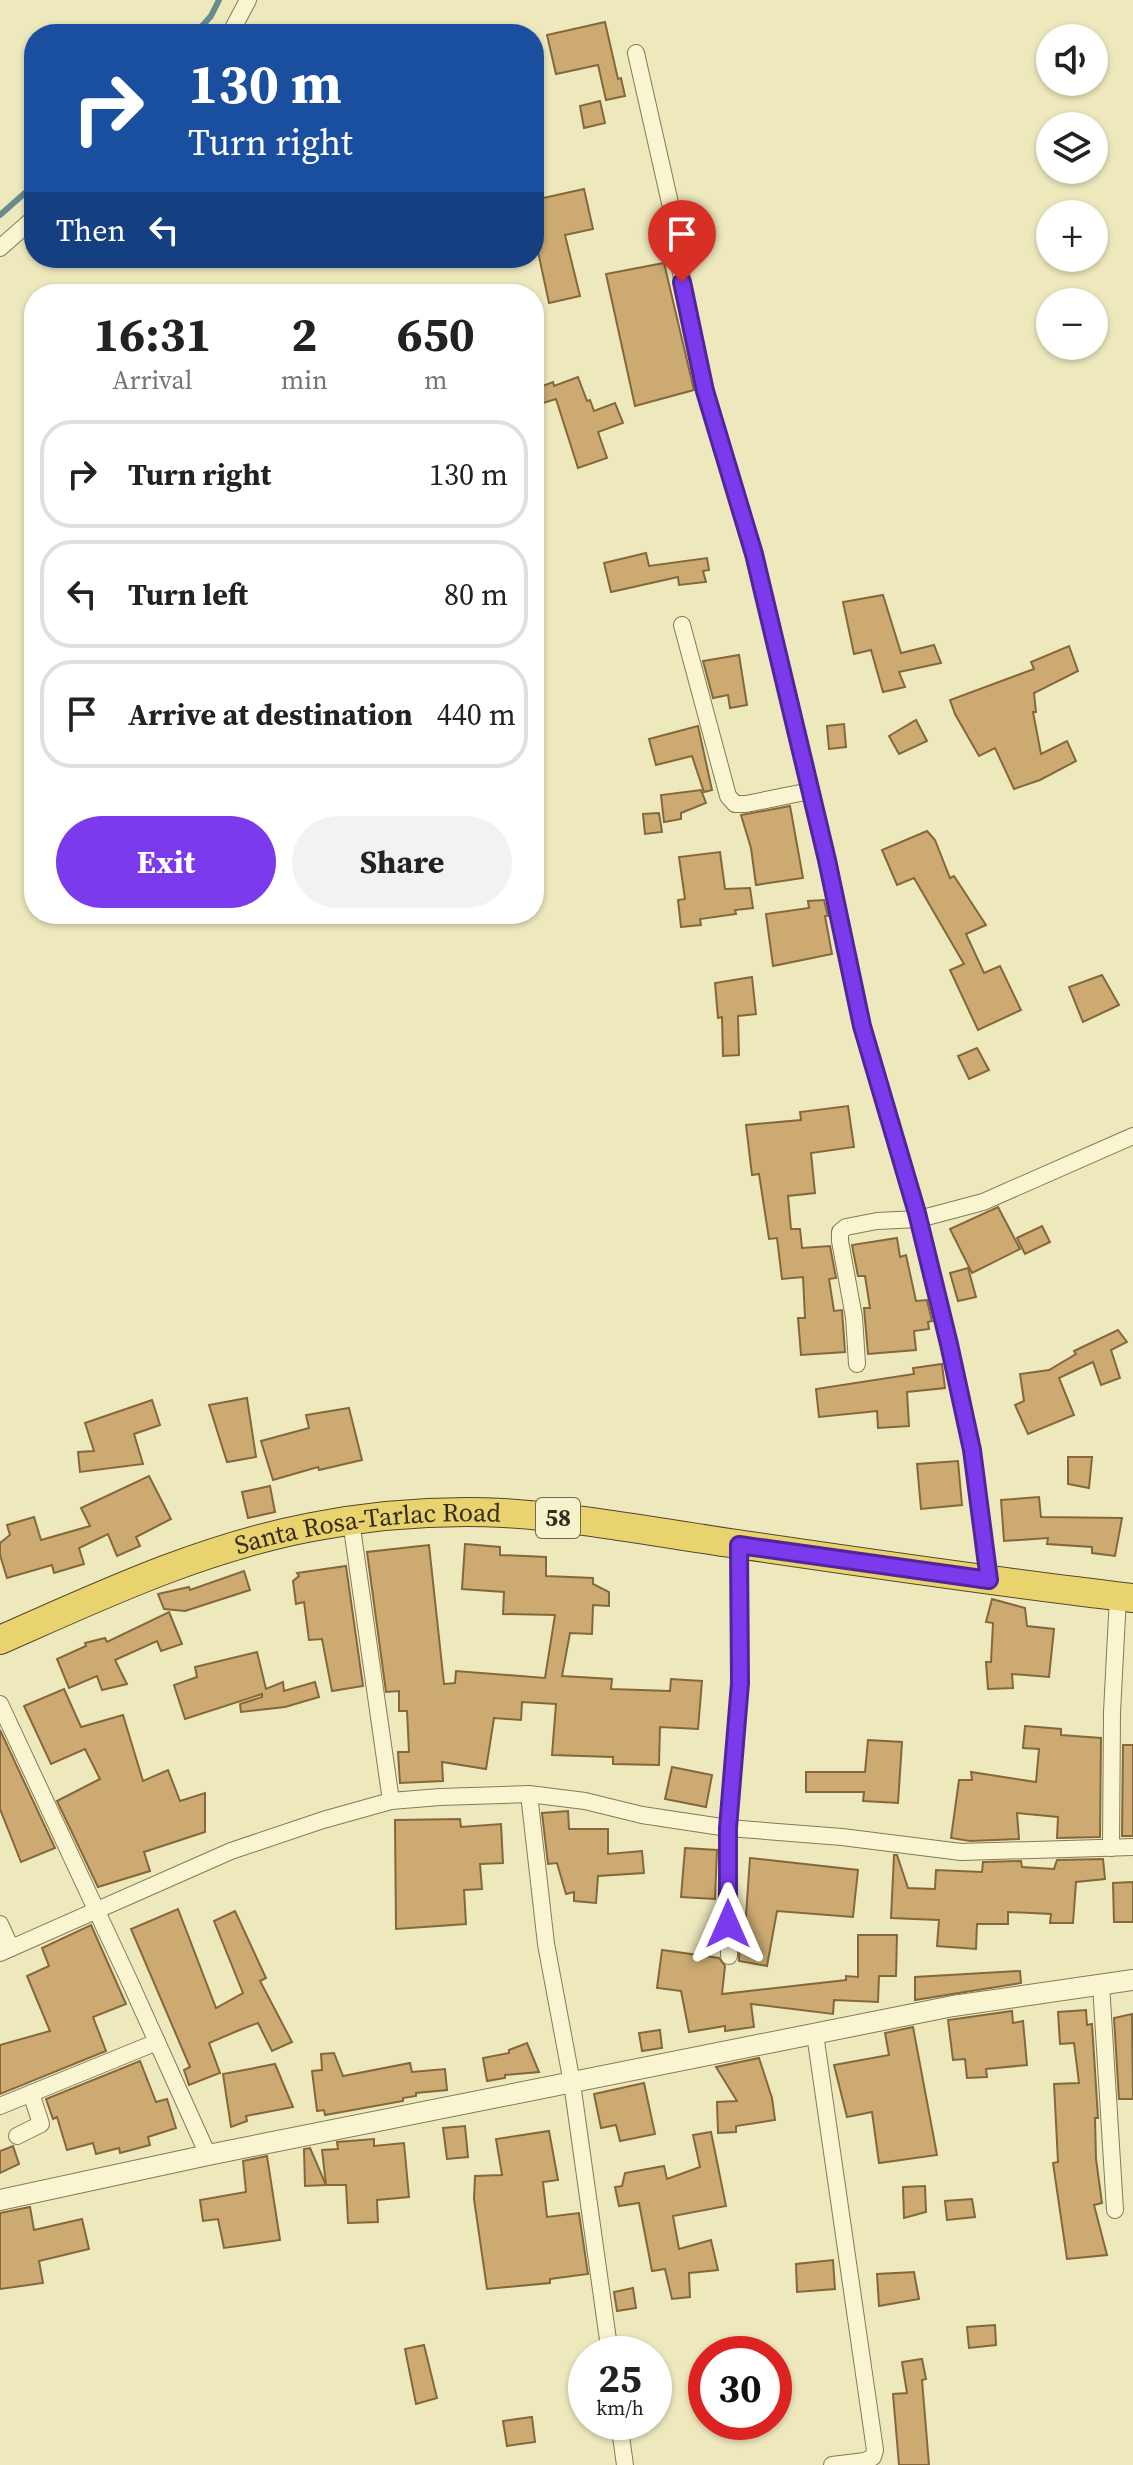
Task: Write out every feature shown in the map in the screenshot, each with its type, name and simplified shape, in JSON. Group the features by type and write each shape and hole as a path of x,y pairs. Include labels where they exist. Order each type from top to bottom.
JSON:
{"highway":[{"name":"Santa Rosa-Tarlac Road","path":"0,1640 134,1581 211,1552 277,1534 351,1521 433,1513 506,1513 615,1525 1125,1598"}],"street":[{"path":"235,24 248,0"},
{"path":"636,53 675,225 677,254 705,391 754,554 827,860 862,1026 919,1219 972,1450 989,1580"},
{"path":"0,248 24,227"},
{"path":"682,625 728,796 735,804 746,804 810,791"},
{"path":"857,1364 854,1317 840,1232 846,1227 877,1221 919,1219 983,1202 1133,1136"},
{"path":"351,1521 391,1801"},
{"path":"729,1956 728,1828 740,1683 739,1545"},
{"path":"1111,1848 1112,1712 1125,1598"},
{"path":"0,1704 208,2155"},
{"path":"0,1924 6,1950 231,1851 323,1820 391,1801 490,1793 585,1801 642,1815 728,1828 842,1837 961,1852 1133,1847"},
{"path":"529,1794 546,1944 572,2083 607,2336"},
{"path":"0,2200 208,2155 953,2006 1133,1980"},
{"path":"1101,1984 1115,2210"},
{"path":"815,2034 875,2450 873,2457 865,2461 832,2465"},
{"path":"0,2106 157,2042"},
{"path":"17,2136 41,2124 31,2093"},
{"path":"622,2440 625,2465"}],"building":[{"path":"605,22 625,96 606,100 598,65 556,74 547,35"},
{"path":"600,101 605,123 584,128 580,106"},
{"path":"584,189 593,229 565,235 580,296 549,303 542,268 544,268 544,198"},
{"path":"664,263 694,390 635,406 606,274"},
{"path":"578,377 594,411 615,403 623,423 598,432 607,458 578,468 556,399 544,403 544,385 553,382 554,386"},
{"path":"646,553 649,566 707,558 709,570 703,571 706,582 679,585 678,577 611,592 604,563"},
{"path":"883,595 901,653 934,645 941,663 899,672 905,687 883,692 871,650 854,654 843,602"},
{"path":"1069,646 1078,671 1034,693 1036,712 1033,712 1041,754 1067,741 1076,761 1040,780 1014,789 995,748 979,756 950,700 1034,669 1031,662"},
{"path":"739,655 747,705 730,708 728,695 713,698 703,661"},
{"path":"916,720 927,741 899,754 889,736"},
{"path":"844,724 846,747 829,749 827,726"},
{"path":"698,726 712,790 704,792 692,756 656,765 649,739"},
{"path":"701,790 706,803 681,813 681,819 664,822 661,795"},
{"path":"790,806 803,878 756,885 751,848 741,815"},
{"path":"659,813 662,832 645,834 643,814"},
{"path":"927,831 935,840 950,878 954,876 986,925 966,934 984,973 1000,966 1021,1010 978,1030 950,970 964,964 914,878 897,885 882,850"},
{"path":"720,852 725,889 750,888 753,908 735,910 736,914 700,919 701,925 681,927 678,900 685,899 679,857"},
{"path":"824,900 832,954 773,966 766,914 809,908 808,901"},
{"path":"1102,975 1119,1005 1083,1022 1069,987"},
{"path":"752,977 756,1014 738,1016 739,1055 723,1056 722,1017 718,1018 715,983"},
{"path":"977,1048 989,1070 969,1079 958,1056"},
{"path":"848,1106 854,1147 811,1153 815,1193 788,1196 791,1229 800,1229 802,1248 830,1246 836,1278 829,1279 834,1311 842,1310 845,1352 801,1355 798,1318 805,1318 803,1277 782,1279 777,1238 769,1239 759,1174 752,1175 746,1125 801,1120 800,1112"},
{"path":"998,1207 1020,1249 972,1273 950,1229"},
{"path":"1042,1226 1050,1242 1025,1254 1017,1238"},
{"path":"897,1238 900,1257 906,1255 916,1301 927,1300 932,1321 928,1322 929,1329 914,1331 916,1350 868,1354 864,1308 870,1308 865,1276 858,1276 852,1245"},
{"path":"968,1268 976,1297 958,1301 950,1273"},
{"path":"1118,1330 1127,1342 1111,1350 1120,1378 1101,1385 1093,1362 1059,1378 1074,1415 1028,1434 1015,1405 1024,1401 1020,1374 1049,1370 1076,1354 1074,1351"},
{"path":"942,1364 945,1388 907,1392 909,1426 878,1428 877,1411 819,1417 816,1389 914,1374 913,1368"},
{"path":"247,1398 256,1457 227,1462 209,1405"},
{"path":"152,1400 160,1425 134,1434 143,1464 80,1472 78,1452 94,1451 85,1423"},
{"path":"349,1408 362,1460 319,1470 318,1467 273,1480 261,1441 309,1428 306,1415"},
{"path":"1068,1457 1092,1457 1089,1488 1068,1484"},
{"path":"958,1461 962,1505 921,1509 917,1464"},
{"path":"149,1476 171,1519 136,1537 140,1546 117,1556 108,1534 79,1548 84,1564 54,1573 52,1565 7,1578 0,1543 10,1535 7,1525 34,1517 41,1540 90,1526 81,1508"},
{"path":"270,1486 275,1512 248,1518 242,1492"},
{"path":"1039,1497 1041,1517 1122,1518 1115,1556 1092,1553 1092,1547 1047,1544 1048,1538 1004,1541 1001,1500"},
{"path":"465,1544 500,1547 500,1555 546,1557 546,1576 593,1578 593,1584 609,1592 609,1606 593,1605 592,1634 570,1633 562,1676 612,1679 611,1689 670,1691 671,1679 702,1681 698,1729 660,1727 659,1765 613,1764 613,1757 552,1755 556,1704 522,1702 521,1720 494,1718 486,1769 442,1762 443,1781 400,1783 398,1752 409,1752 407,1711 399,1711 399,1691 386,1692 367,1552 429,1545 444,1684 455,1683 456,1671 545,1678 555,1615 503,1614 504,1592 462,1589"},
{"path":"346,1566 363,1686 332,1691 322,1639 309,1640 304,1602 296,1604 293,1581 299,1576 297,1573"},
{"path":"244,1571 250,1590 185,1611 164,1609 158,1594 189,1587 190,1590"},
{"path":"992,1599 1025,1608 1027,1626 1054,1629 1049,1677 1012,1674 1013,1688 988,1689 986,1662 991,1662 993,1623 986,1622"},
{"path":"169,1612 182,1644 161,1651 157,1641 115,1660 127,1684 102,1690 97,1676 69,1688 57,1659 86,1646 85,1643 105,1638 107,1642"},
{"path":"257,1652 266,1689 283,1682 284,1691 315,1682 319,1697 285,1707 241,1712 240,1704 262,1697 262,1694 185,1719 174,1685 197,1677 195,1667"},
{"path":"64,1689 81,1727 123,1715 143,1781 168,1770 180,1801 205,1793 205,1832 144,1852 150,1871 98,1887 57,1801 100,1779 85,1749 51,1764 24,1706"},
{"path":"1025,1726 1061,1729 1061,1735 1101,1738 1100,1837 1057,1838 1058,1817 1017,1813 1019,1839 970,1841 951,1838 959,1780 972,1780 971,1772 1036,1782 1039,1749 1023,1748"},
{"path":"0,1730 55,1848 21,1862 0,1809"},
{"path":"868,1740 902,1742 898,1803 863,1801 864,1792 806,1792 806,1772 865,1772"},
{"path":"1123,1745 1133,1745 1133,1836 1122,1836"},
{"path":"672,1767 712,1775 706,1807 665,1799"},
{"path":"568,1811 569,1829 608,1829 608,1854 642,1851 644,1873 598,1876 596,1903 574,1901 574,1892 566,1894 557,1863 548,1864 542,1813"},
{"path":"460,1819 461,1827 501,1824 503,1863 480,1864 482,1889 464,1890 466,1924 396,1929 395,1820"},
{"path":"685,1848 717,1850 715,1899 681,1897"},
{"path":"894,1855 897,1855 908,1888 935,1889 936,1870 982,1872 983,1862 1021,1861 1022,1867 1054,1869 1057,1860 1103,1859 1105,1879 1076,1882 1073,1923 1050,1923 1051,1914 1008,1912 1008,1924 977,1924 976,1949 937,1946 939,1920 891,1918"},
{"path":"750,1858 858,1870 853,1917 777,1911 767,1966 739,1961 740,1928 745,1929"},
{"path":"1133,1882 1133,1922 1114,1922 1113,1883"},
{"path":"178,1909 216,2008 243,1993 214,1921 235,1911 266,1978 260,1981 292,2042 272,2051 258,2023 242,2029 209,2043 220,2073 189,2085 184,2070 190,2067 131,1929"},
{"path":"91,1925 126,2004 93,2017 106,2051 0,2094 0,2045 50,2031 27,1976 49,1966 42,1948"},
{"path":"858,1935 897,1935 896,1976 879,1976 878,2002 834,2000 833,2014 751,2004 754,2027 725,2031 725,2026 689,2032 681,1991 657,1988 662,1950 719,1958 725,1966 722,1994 846,1980 846,1976 858,1977"},
{"path":"1020,1971 1021,1983 915,2000 915,1977"},
{"path":"1086,2010 1087,2025 1092,2024 1098,2118 1095,2118 1096,2159 1102,2203 1094,2205 1107,2255 1067,2259 1053,2163 1058,2162 1054,2084 1079,2083 1074,2043 1060,2044 1058,2012"},
{"path":"1012,2011 1013,2023 1023,2021 1027,2065 986,2069 987,2077 967,2078 965,2059 953,2060 948,2020"},
{"path":"1132,2014 1133,2099 1119,2099 1114,2018"},
{"path":"913,2027 937,2155 879,2163 872,2112 847,2117 834,2065 889,2055 885,2033"},
{"path":"660,2030 662,2048 642,2051 639,2033"},
{"path":"527,2043 539,2072 505,2075 505,2078 487,2081 483,2058 509,2053 509,2050"},
{"path":"334,2053 343,2076 410,2063 412,2072 445,2069 447,2090 416,2093 416,2096 403,2098 403,2101 325,2115 324,2110 317,2111 312,2071 322,2070 321,2054"},
{"path":"759,2058 772,2098 775,2120 736,2126 736,2132 718,2133 717,2102 737,2101 716,2067"},
{"path":"140,2061 156,2102 167,2099 176,2128 148,2137 150,2145 120,2153 119,2148 96,2154 93,2143 67,2150 57,2117 53,2119 46,2099"},
{"path":"275,2064 293,2107 246,2116 247,2121 231,2127 223,2074"},
{"path":"644,2083 655,2134 620,2141 616,2125 601,2128 594,2094"},
{"path":"465,2126 468,2157 447,2159 443,2128"},
{"path":"549,2131 558,2180 543,2182 547,2217 579,2213 588,2274 550,2279 550,2283 487,2289 474,2199 475,2176 502,2175 496,2139"},
{"path":"711,2132 726,2206 673,2216 679,2249 711,2240 718,2270 689,2273 690,2297 672,2299 665,2269 652,2271 639,2203 619,2206 615,2187 622,2186 625,2173 664,2166 667,2179 700,2167 693,2135"},
{"path":"374,2139 374,2146 404,2143 409,2197 377,2200 378,2222 348,2223 346,2185 326,2185 322,2150 338,2149 337,2142"},
{"path":"13,2146 19,2164 0,2173 0,2151"},
{"path":"310,2148 326,2185 305,2186 304,2149"},
{"path":"267,2156 280,2240 224,2248 218,2219 203,2221 200,2200 246,2192 243,2161"},
{"path":"925,2186 926,2212 904,2218 903,2187"},
{"path":"972,2199 975,2217 947,2220 945,2201"},
{"path":"30,2207 34,2230 82,2219 89,2249 39,2261 43,2283 0,2289 0,2213"},
{"path":"833,2260 835,2289 797,2292 796,2264"},
{"path":"914,2272 919,2299 879,2306 877,2274"},
{"path":"633,2288 636,2308 617,2311 614,2292"},
{"path":"995,2325 996,2345 969,2348 967,2327"},
{"path":"424,2345 437,2398 416,2404 405,2349"},
{"path":"922,2359 926,2379 922,2380 929,2465 899,2465 893,2394 907,2393 902,2362"},
{"path":"532,2417 535,2442 507,2446 503,2421"}],"waterway":[{"path":"204,24 219,0"},
{"path":"0,215 24,194"}],"route":[{"path":"682,282 705,391 754,554 827,860 862,1026 917,1213 949,1344 972,1450 989,1580 739,1545 740,1683 728,1828 728,1924"}]}
